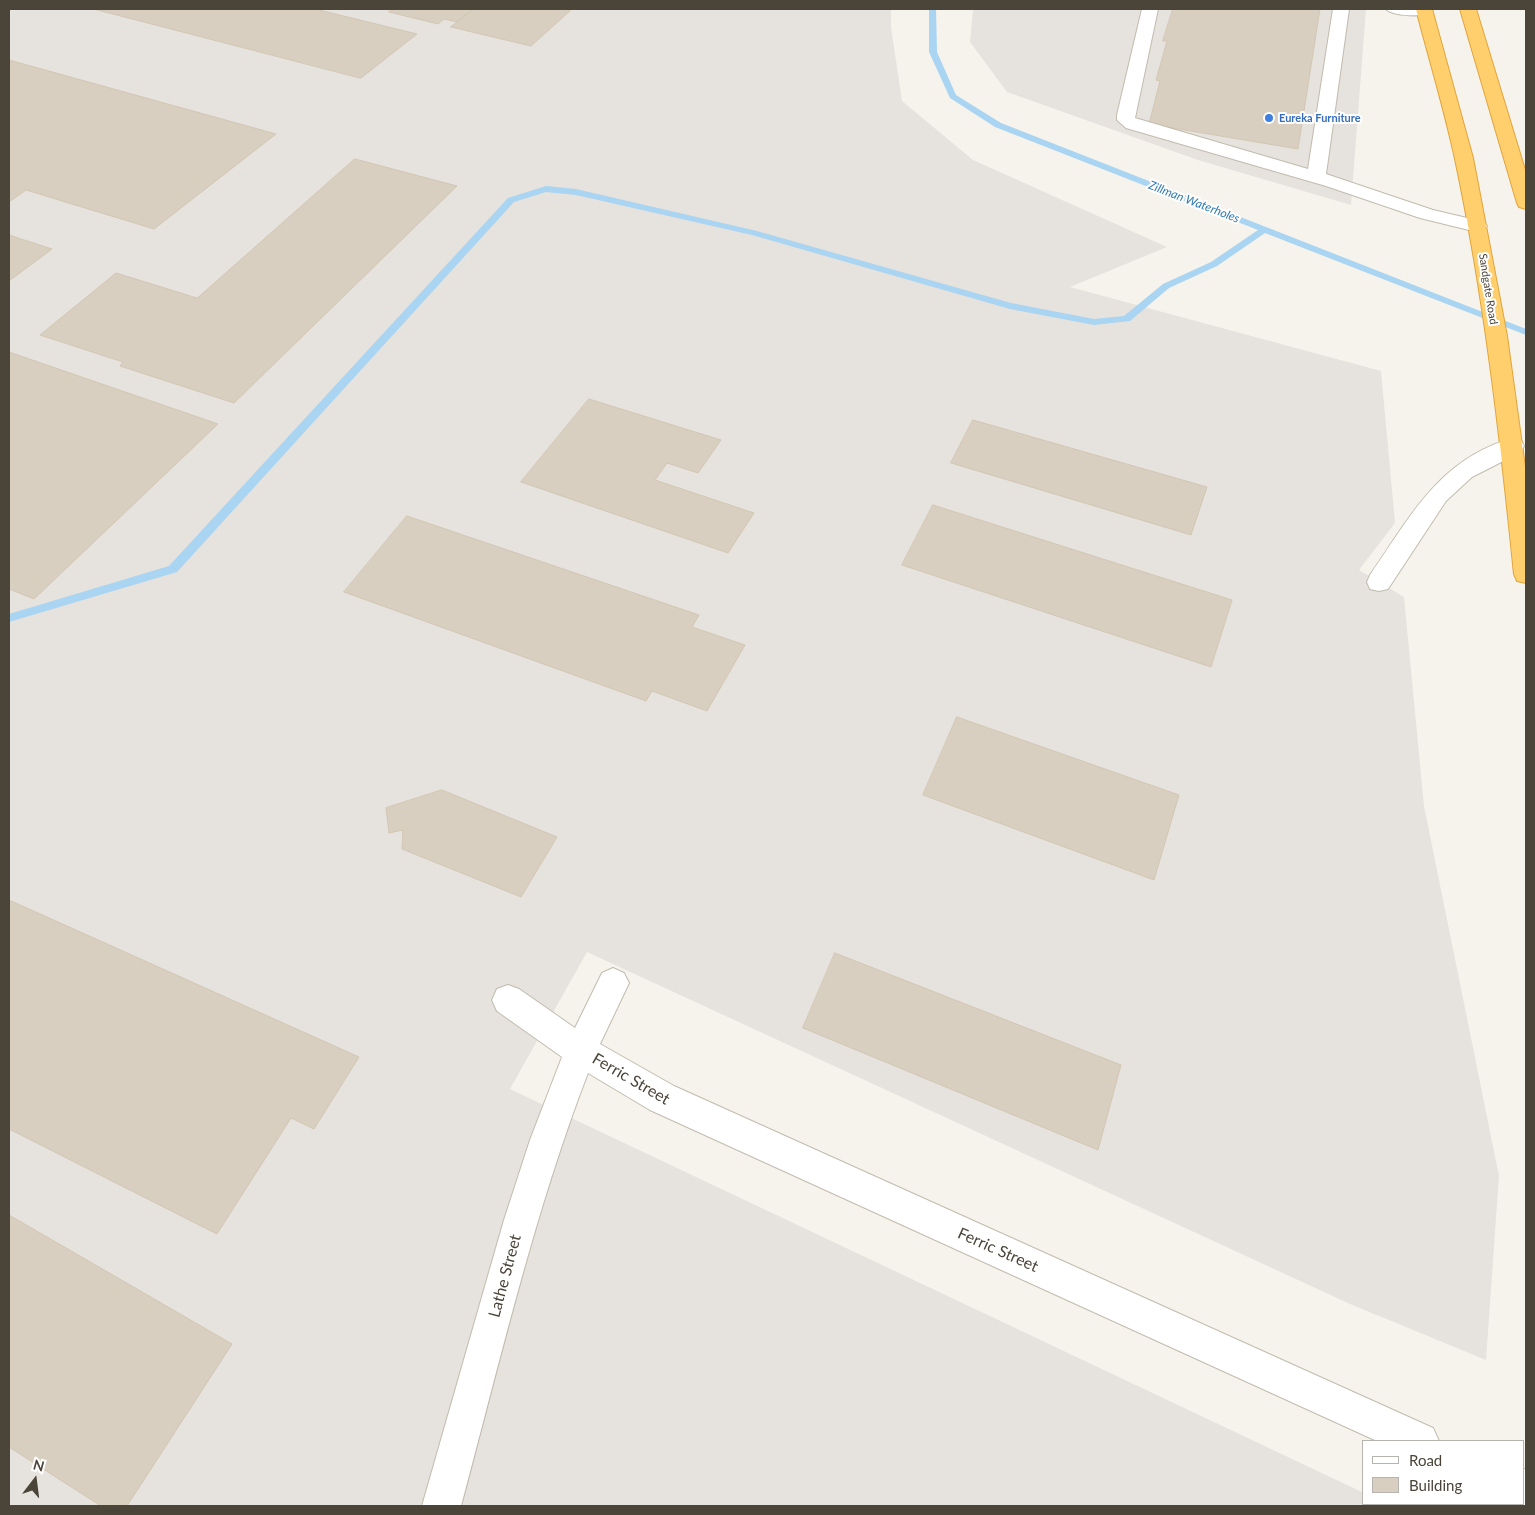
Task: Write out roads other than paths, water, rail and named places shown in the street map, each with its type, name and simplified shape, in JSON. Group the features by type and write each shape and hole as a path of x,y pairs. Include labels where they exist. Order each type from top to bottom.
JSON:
{"highway":[{"path":"1468,9 1525,197"},
{"name":"Sandgate Road","path":"1424,10 1450,100 1486,274 1513,446 1526,574"}],"street":[{"path":"1150,9 1126,120 1142,127 1316,177 1427,214 1477,226"},
{"path":"1316,177 1341,9"},
{"path":"1394,9 1424,10"},
{"path":"1380,582 1438,495 1464,471 1513,446"},
{"name":"Lathe Street","path":"441,1506 523,1213 580,1050 613,983"},
{"name":"Ferric Street","path":"508,1000 580,1050 662,1098 1418,1440"}],"waterway":[{"name":"Zillman Waterholes","path":"932,9 933,52 953,96 998,125 1526,332"},
{"path":"9,618 173,569 511,200 546,189 576,192 754,233 1010,306 1094,322 1127,319 1166,286 1214,264 1264,230"}],"place":[{"name":"Eureka Furniture","path":"1269,118"}]}
